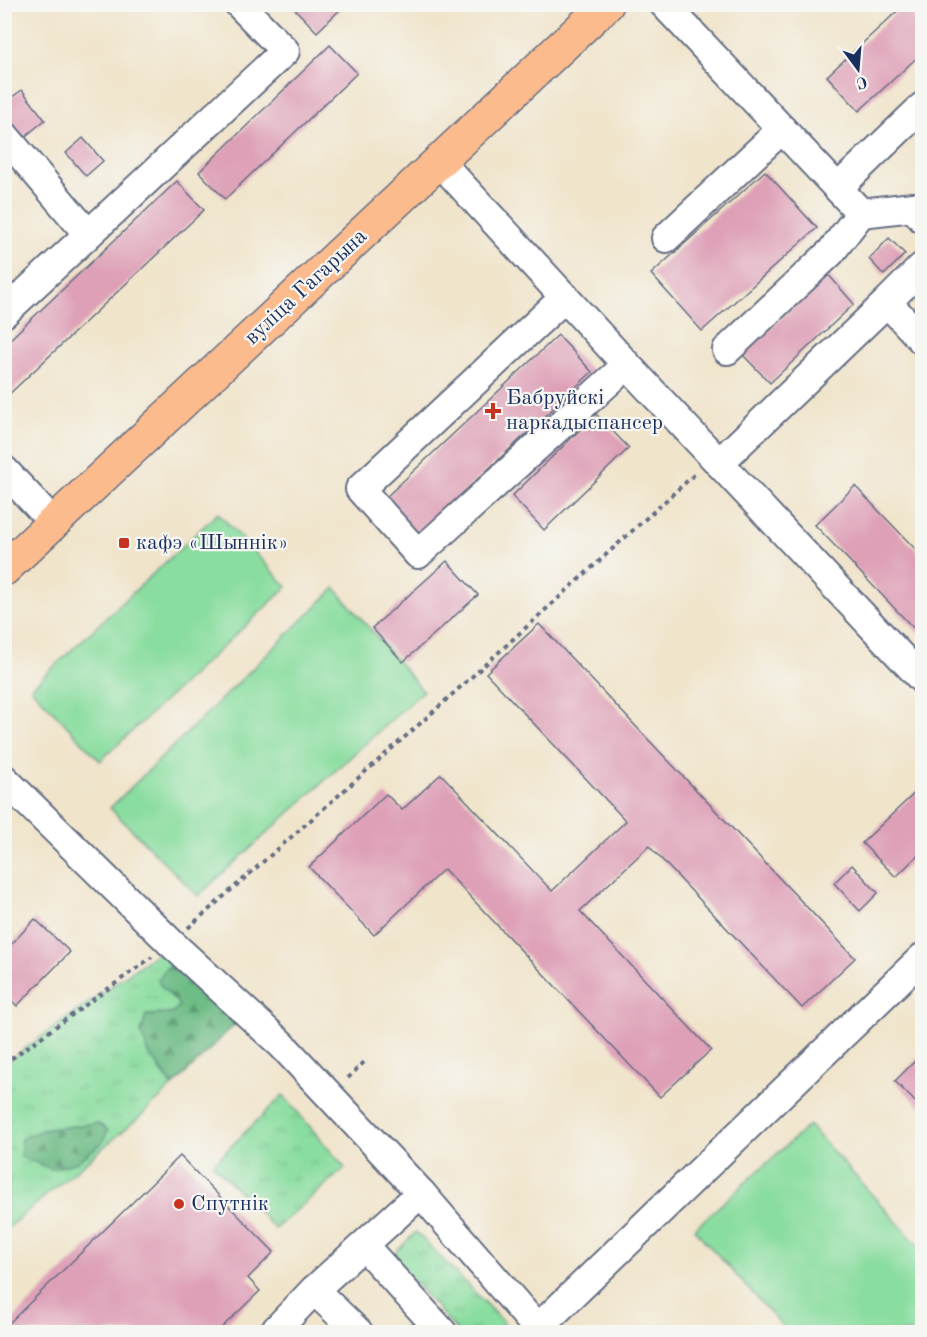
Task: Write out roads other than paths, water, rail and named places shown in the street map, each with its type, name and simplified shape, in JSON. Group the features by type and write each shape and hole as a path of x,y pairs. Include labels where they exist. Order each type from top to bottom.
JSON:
{"main road":[{"name":"вуліца Гагарына","path":"4,569 607,4"}],"street":[{"path":"4,313 285,51 239,4"},
{"path":"664,4 861,213"},
{"path":"838,188 922,107"},
{"path":"666,238 782,129"},
{"path":"4,135 88,234"},
{"path":"439,161 922,679"},
{"path":"727,350 831,252 861,213 912,207 922,218"},
{"path":"716,460 922,267"},
{"path":"565,297 360,489 418,554 627,365"},
{"path":"887,302 922,340"},
{"path":"4,470 54,523"},
{"path":"4,779 171,943 282,1045 421,1192 536,1331 922,958"},
{"path":"281,1330 314,1290 421,1192"},
{"path":"364,1246 442,1332"},
{"path":"314,1290 358,1332"}],"place":[{"name":"Бабруйскі наркадыспансер","path":"493,411"},
{"name":"кафэ «Шыннік»","path":"124,543"},
{"name":"Спутнік","path":"179,1204"}]}
